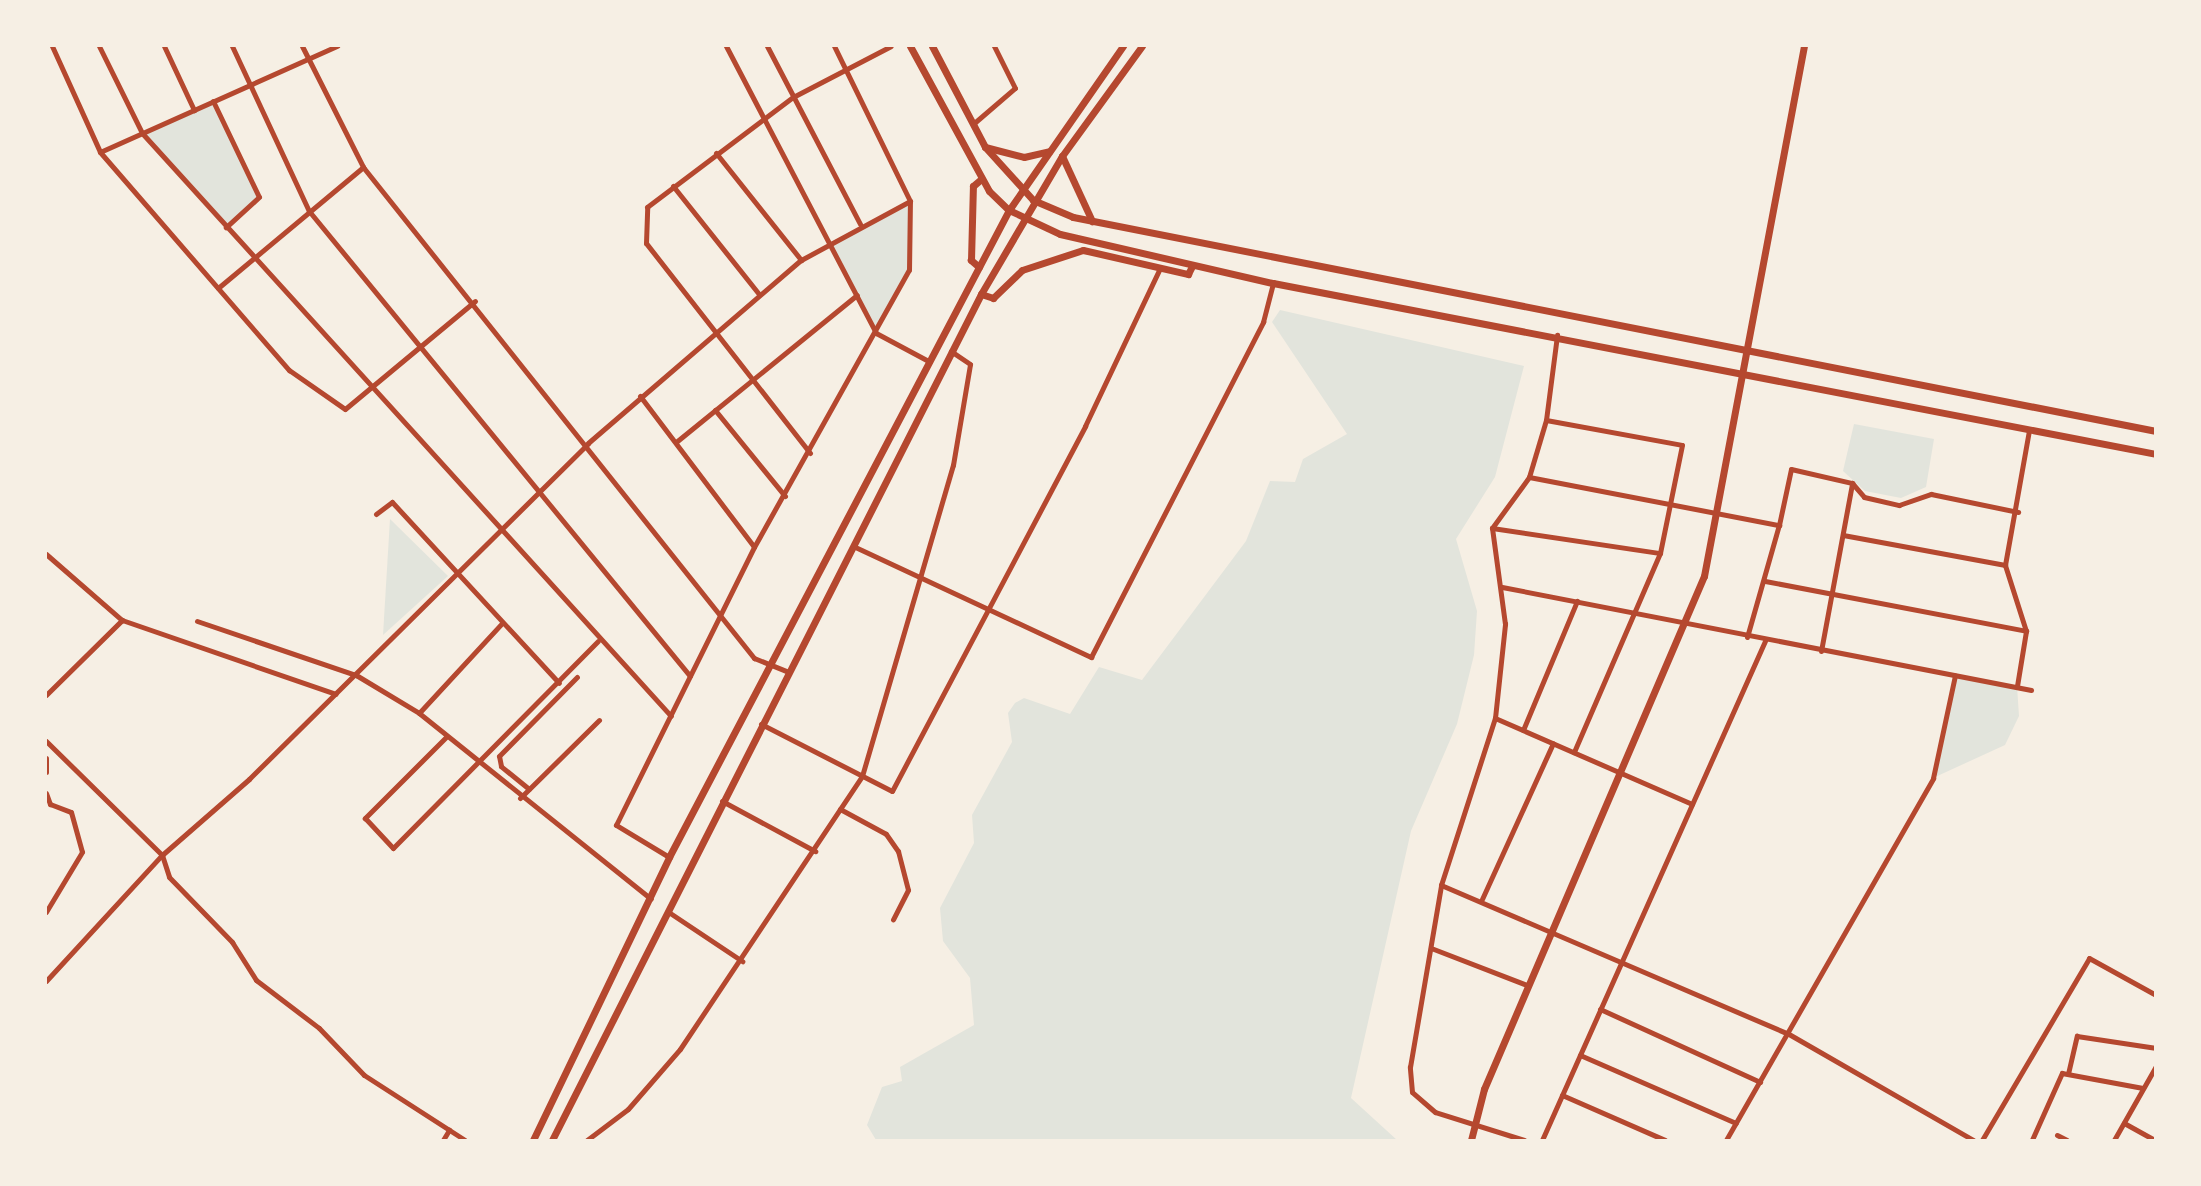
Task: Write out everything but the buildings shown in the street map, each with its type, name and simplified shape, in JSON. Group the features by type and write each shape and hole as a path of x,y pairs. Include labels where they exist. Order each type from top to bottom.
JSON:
{"street":[{"path":"52,46 100,152 289,370 345,409 475,301"},
{"path":"99,46 142,133 598,641 671,716"},
{"path":"164,46 194,110"},
{"path":"232,46 309,211 542,492 690,676"},
{"path":"302,46 363,167 475,301 754,658 788,672"},
{"path":"100,152 337,46"},
{"path":"726,46 876,333 930,362"},
{"path":"767,46 860,223"},
{"path":"669,857 616,825 722,617 754,547 810,453 909,270 910,201 834,46"},
{"path":"810,453 646,243 647,206 793,97 891,46"},
{"path":"910,46 981,179 1009,210 1088,243 1273,283 1557,335 1742,374 2155,453"},
{"path":"932,46 985,147 1022,188 1033,200 1092,221 2155,431"},
{"path":"973,124 1015,89 994,46"},
{"path":"999,46 1001,62"},
{"path":"533,1140 669,857 1009,210 1123,46"},
{"path":"552,1140 670,913 722,801 981,294 1033,200 1142,46"},
{"path":"1471,1140 1474,1122 1527,985 1624,774 1681,625 1704,576 1720,512 1742,374 1804,46"},
{"path":"213,101 259,197 226,226"},
{"path":"985,147 1024,157 1049,151"},
{"path":"716,153 801,260"},
{"path":"1062,156 1092,221"},
{"path":"218,288 363,167"},
{"path":"979,267 971,260 973,186 981,179"},
{"path":"673,186 758,293"},
{"path":"46,981 162,855 356,675 542,492 588,443 640,396 758,293 801,260 860,223 910,201"},
{"path":"981,294 993,298 1022,270 1083,250 1188,274 1192,266"},
{"path":"761,724 892,791 989,610 1160,268"},
{"path":"853,546 1091,657 1263,322 1273,283"},
{"path":"676,442 857,295"},
{"path":"1524,1140 1474,1122 1445,1119 1412,1092 1419,996 1431,948 1441,885 1495,718 1505,624 1492,528 1529,477 1546,420 1557,335"},
{"path":"587,1140 628,1109 742,961 862,776 953,464 970,364 951,351"},
{"path":"640,396 754,547"},
{"path":"715,410 785,496"},
{"path":"1546,420 1682,444 1673,503 1660,553 1636,614 1574,752"},
{"path":"2017,686 2026,631 2005,565 2018,512 2029,430"},
{"path":"1747,637 1765,581 1791,469 1852,483 1864,497 1899,505 1931,494 2018,512"},
{"path":"1529,477 1779,525"},
{"path":"1821,651 1852,483"},
{"path":"376,514 392,502 559,683"},
{"path":"1492,528 1660,553"},
{"path":"1843,535 2005,565"},
{"path":"46,554 122,620 336,694"},
{"path":"1765,581 2026,631"},
{"path":"1502,587 1681,625 2031,690"},
{"path":"1523,730 1577,601"},
{"path":"46,695 122,620"},
{"path":"197,621 356,675 419,713 476,764 651,899"},
{"path":"419,713 502,623"},
{"path":"446,737 365,818 393,848 598,641"},
{"path":"1542,1140 1765,641"},
{"path":"1726,1140 1933,778 1955,675"},
{"path":"529,789 501,766 499,756 577,677"},
{"path":"1495,718 1692,804"},
{"path":"520,798 599,720"},
{"path":"46,741 162,855 169,877 232,942 256,979 319,1028 364,1074 465,1140"},
{"path":"1482,899 1553,743"},
{"path":"46,758 46,772"},
{"path":"46,793 50,804 71,812 82,852 46,912"},
{"path":"722,801 814,850"},
{"path":"840,809 886,834 898,850 908,890 893,919"},
{"path":"1441,885 1482,899 1787,1033 1973,1140"},
{"path":"670,913 742,961"},
{"path":"1431,948 1527,985"},
{"path":"1982,1140 2089,958 2155,995"},
{"path":"1600,1009 1760,1082"},
{"path":"2068,1074 2077,1036 2155,1048"},
{"path":"1580,1055 1736,1123"},
{"path":"2114,1140 2155,1066"},
{"path":"2032,1140 2062,1073 2143,1088"},
{"path":"1562,1095 1665,1140"},
{"path":"2124,1123 2155,1140"},
{"path":"443,1140 449,1130"},
{"path":"2057,1135 2067,1140"}],"shaded area":[{"path":"213,101 259,197 226,226 142,133"},
{"path":"910,201 909,270 876,333 829,243"},
{"path":"1280,310 1524,366 1495,477 1456,539 1477,611 1474,655 1457,724 1411,831 1351,1098 1397,1140 876,1140 867,1125 882,1087 902,1081 900,1067 974,1025 970,978 943,941 940,908 974,843 972,815 1012,742 1008,713 1015,703 1024,698 1070,714 1099,667 1142,680 1246,541 1270,481 1295,482 1303,459 1347,434 1272,322"},
{"path":"1854,424 1934,439 1926,487 1901,498 1865,491 1843,471"},
{"path":"390,519 448,576 383,635"},
{"path":"1955,675 2017,686 2019,716 2005,745 1933,778"}]}
